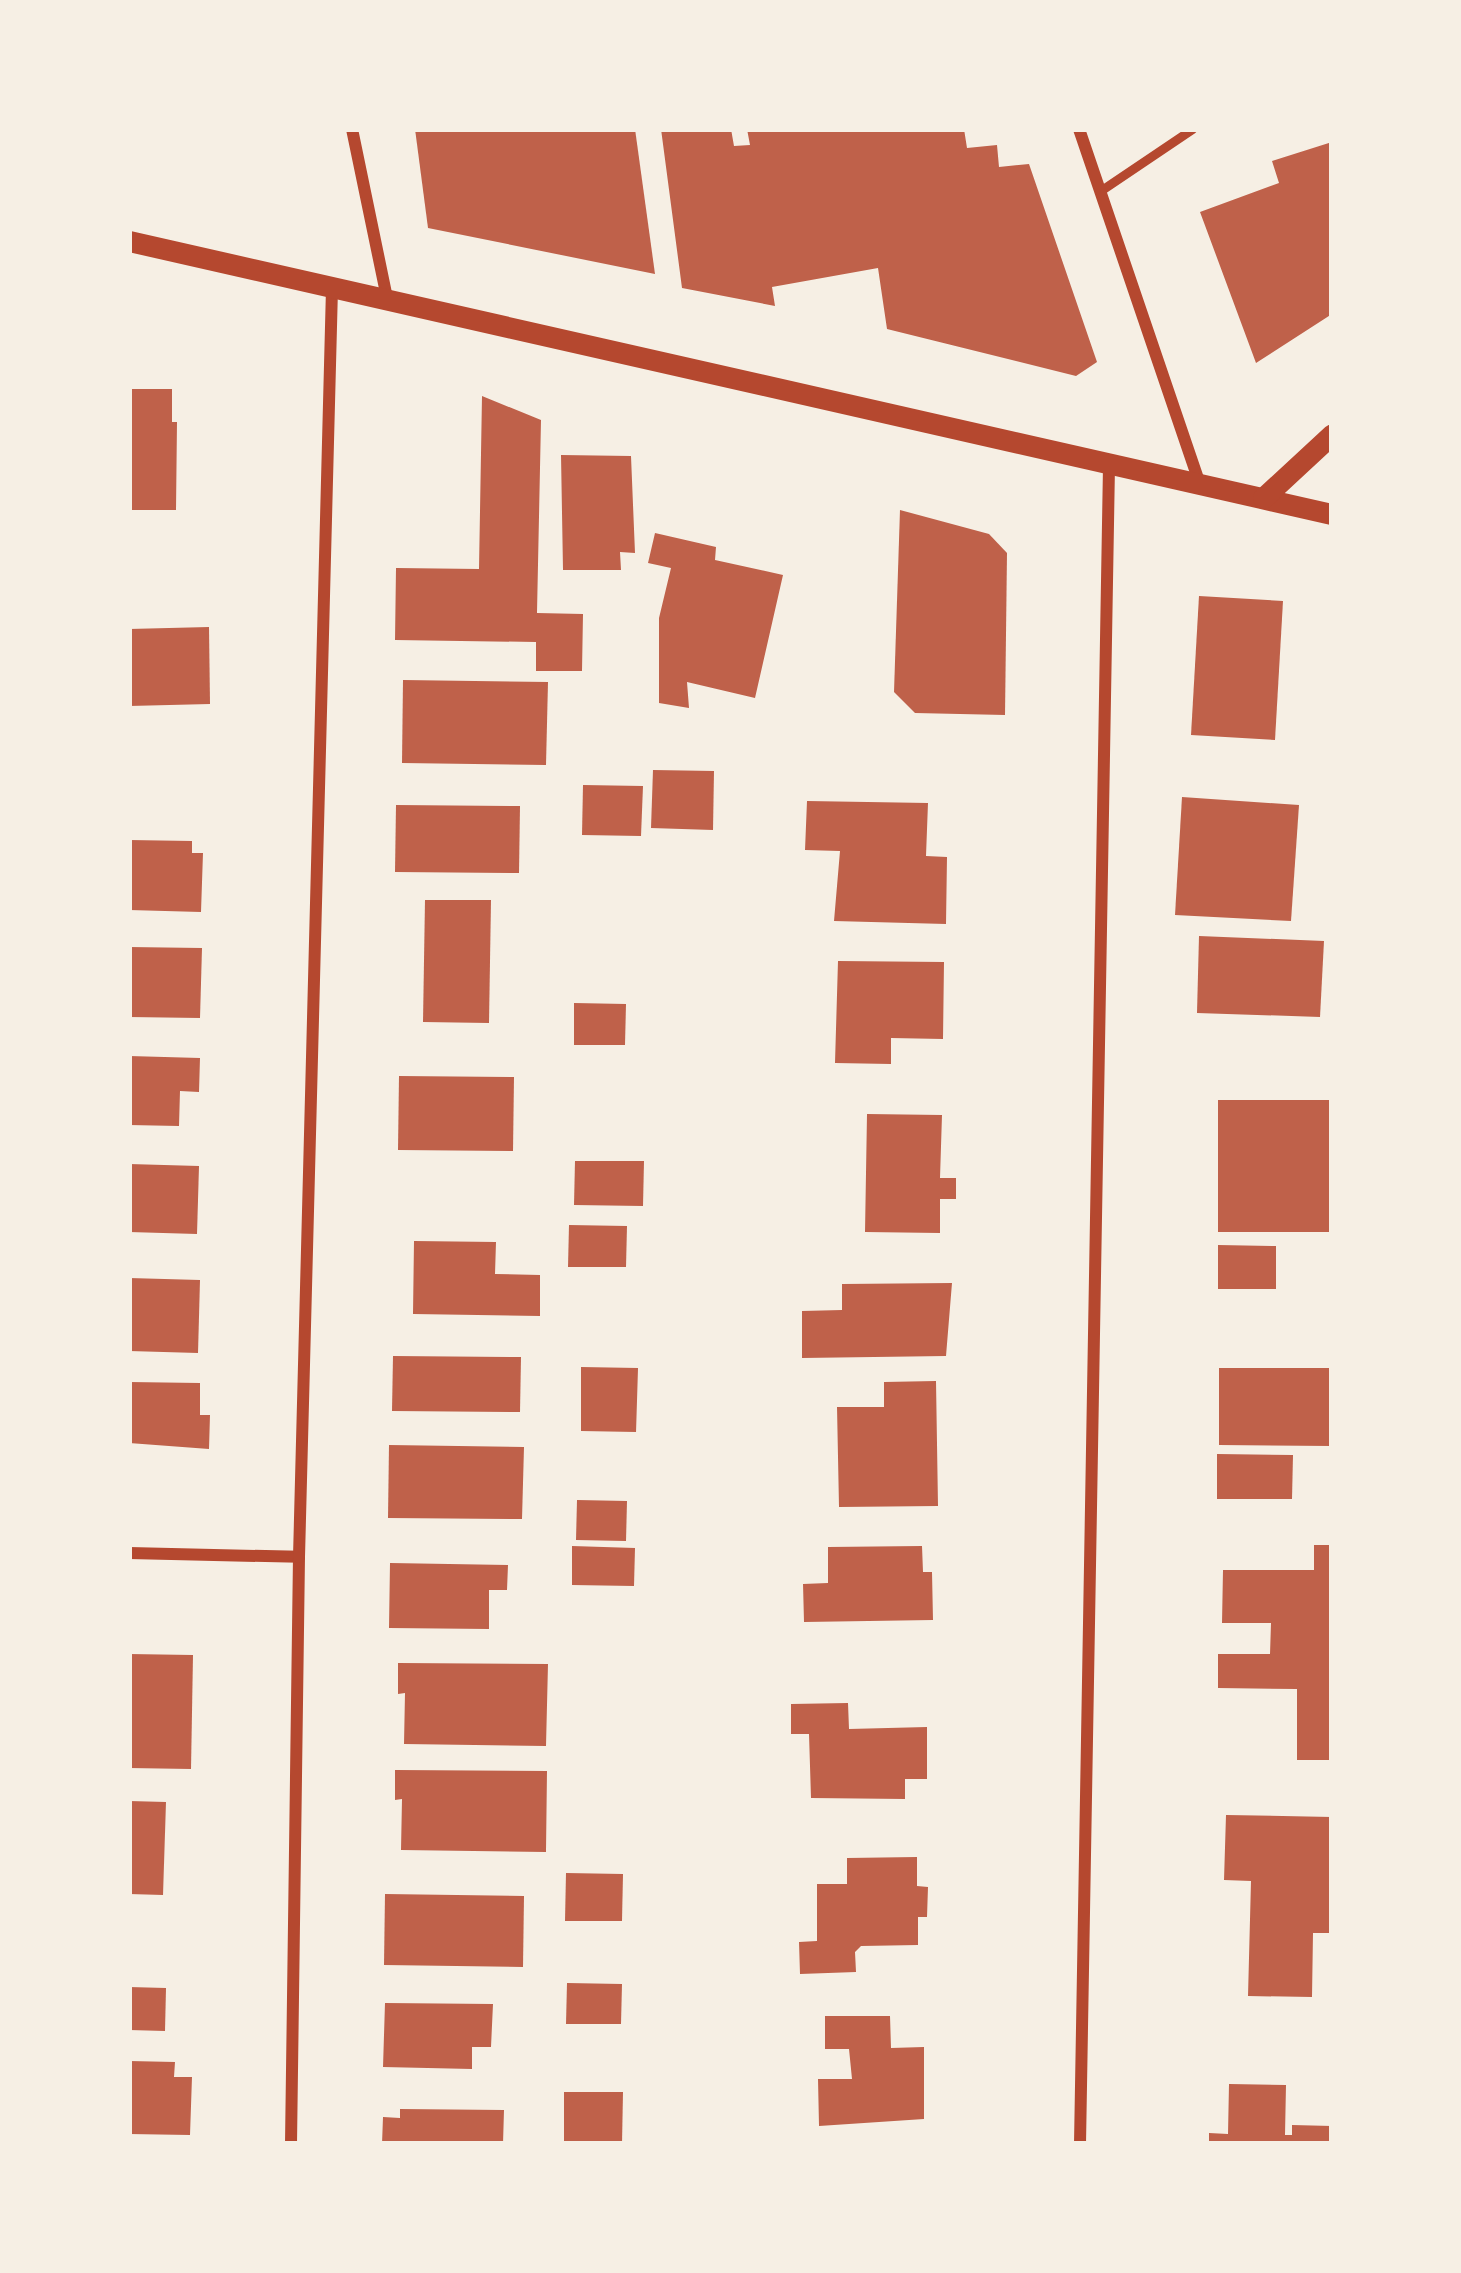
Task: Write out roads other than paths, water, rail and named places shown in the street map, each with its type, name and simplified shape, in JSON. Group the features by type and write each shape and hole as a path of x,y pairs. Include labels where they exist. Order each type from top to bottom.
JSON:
{"street":[{"path":"352,129 387,298"},
{"path":"1079,129 1199,484"},
{"path":"129,241 1332,514"},
{"path":"291,2144 299,1557 332,286"},
{"path":"1263,499 1332,434"},
{"path":"1080,2144 1109,464"},
{"path":"129,1553 299,1557"}],"lane":[{"path":"1100,191 1192,129"}]}
